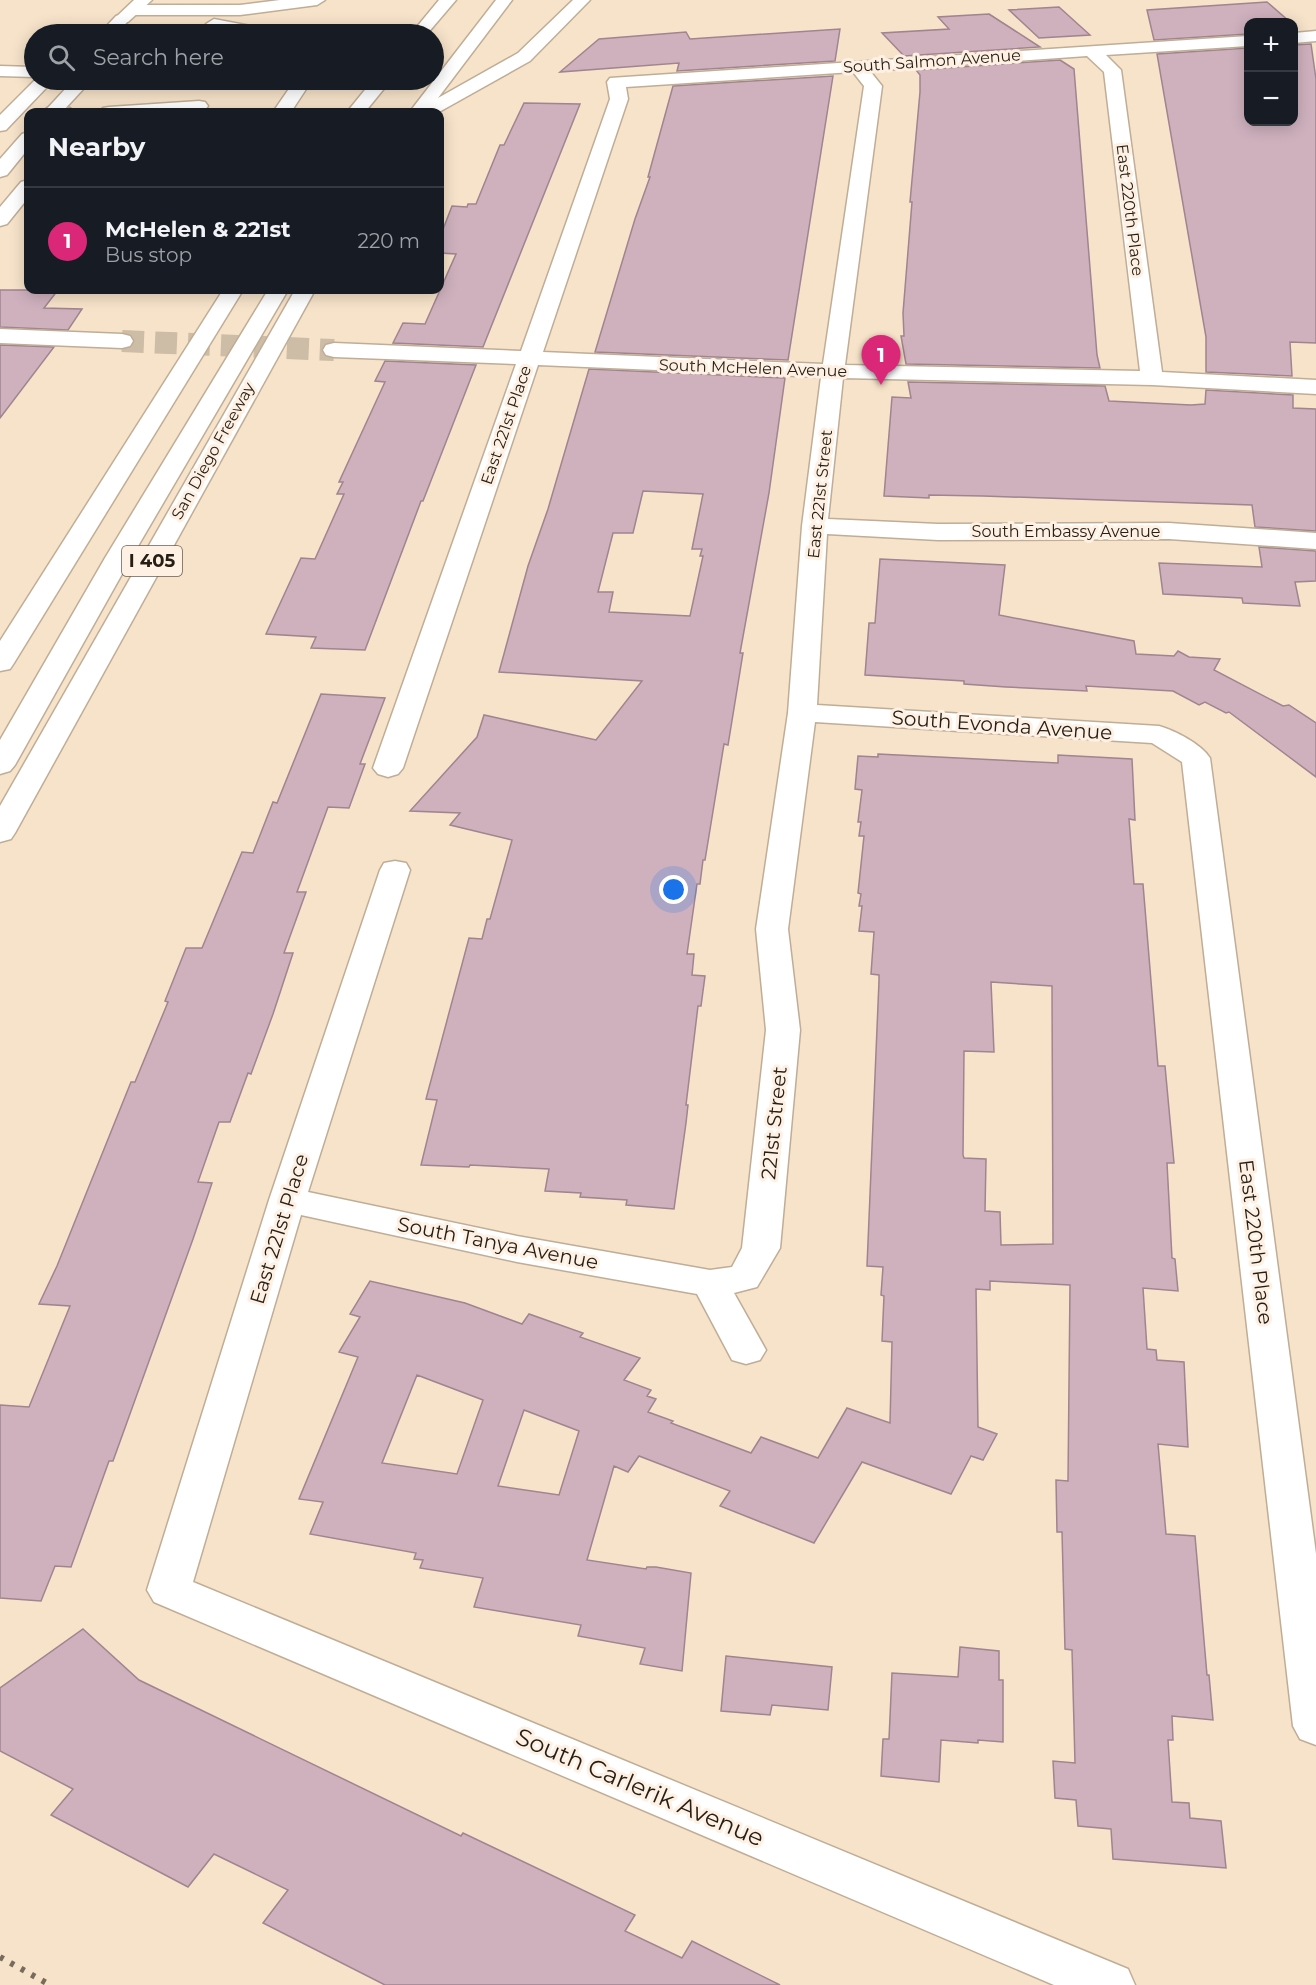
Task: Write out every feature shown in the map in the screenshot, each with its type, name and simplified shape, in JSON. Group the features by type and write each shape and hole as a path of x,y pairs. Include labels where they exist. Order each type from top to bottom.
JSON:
{"main road":[{"path":"117,24 132,10 240,10 317,0"},
{"path":"428,24 448,0"},
{"path":"444,78 504,0"},
{"path":"434,108 524,57 582,0"},
{"path":"132,10 209,24"},
{"path":"1298,38 1316,36"},
{"name":"South Salmon Avenue","path":"616,82 1244,40"},
{"name":"East 220th Place","path":"1090,51 1112,70 1152,378"},
{"name":"East 221st Street","path":"772,929 802,713 815,526 832,371 873,86 857,66"},
{"path":"0,71 24,72"},
{"name":"East 221st Place","path":"388,768 619,99 616,82"},
{"path":"0,126 34,90"},
{"path":"57,108 73,90"},
{"path":"285,108 296,90"},
{"path":"359,108 374,90"},
{"path":"421,108 435,90"},
{"path":"169,108 199,106"},
{"path":"0,171 24,143"},
{"path":"0,220 24,191"},
{"path":"0,663 231,294"},
{"path":"0,721 89,569 258,294"},
{"path":"0,765 118,558 276,294"},
{"name":"San Diego Freeway","path":"0,833 303,294"},
{"path":"0,336 122,341"},
{"name":"South McHelen Avenue","path":"334,350 832,371 1152,378 1316,387"},
{"name":"South Embassy Avenue","path":"815,526 938,532 1169,531 1316,541"},
{"name":"South Evonda Avenue","path":"802,713 1159,735 1196,758"},
{"name":"East 220th Place","path":"1196,758 1316,1726"},
{"name":"East 221st Place","path":"169,1590 287,1200 395,870"},
{"name":"221st Street","path":"710,1282 744,1278 761,1248 783,1030 772,929"},
{"name":"South Tanya Avenue","path":"287,1200 518,1249 710,1282"},
{"path":"710,1282 746,1350"},
{"name":"South Carlerik Avenue","path":"169,1590 1110,1985"}],"building":[{"path":"1267,2 1285,18 1244,18 1244,34 1154,40 1147,10"},
{"path":"1059,7 1090,35 1039,38 1009,10"},
{"path":"989,14 1040,47 904,56 882,33 949,29 938,17"},
{"path":"840,29 835,61 677,71 679,63 560,72 599,39 686,32 690,39"},
{"path":"1311,44 1316,79 1316,343 1290,342 1292,376 1206,372 1206,337 1157,54 1244,48 1244,126 1298,126 1298,45"},
{"path":"1060,60 1074,69 1097,355 1100,368 906,364 901,336 904,336 903,313 912,202 910,202 920,92 920,75 916,70"},
{"path":"833,76 788,360 595,352 650,177 648,177 673,86"},
{"path":"524,103 580,104 483,347 393,343 403,323 425,324 438,294 444,294 444,281 456,254 444,253 444,227 452,206 467,207 468,204 476,204 500,145 504,145"},
{"path":"0,290 24,290 24,294 55,294 44,308 82,309 68,330 0,327"},
{"path":"0,345 54,347 0,418"},
{"path":"385,361 476,365 423,501 421,501 365,650 311,648 316,637 266,634 301,558 315,559 344,494 337,494 343,482 339,482 385,382 375,381"},
{"path":"589,369 785,378 769,493 740,653 743,653 728,745 724,744 705,860 703,860 700,884 697,884 687,954 694,954 692,975 705,976 701,1006 698,1006 686,1105 688,1105 686,1123 674,1209 626,1205 627,1200 580,1197 581,1193 545,1191 549,1169 421,1165 437,1100 426,1099 469,938 482,939 487,919 490,919 512,840 450,825 460,813 410,811 477,737 484,715 596,740 642,681 499,672 528,566 548,509","holes":["643,491 703,494 692,549 702,549 700,556 703,556 690,616 609,612 613,592 598,592 613,533 633,533"]},
{"path":"908,382 1105,386 1109,401 1191,405 1205,404 1206,390 1293,395 1293,408 1316,409 1316,531 1255,527 1252,505 983,496 929,495 929,498 884,496 892,397 911,398"},
{"path":"1259,547 1316,551 1316,581 1295,582 1300,606 1243,603 1242,598 1163,594 1159,563 1262,567"},
{"path":"880,559 1005,565 999,615 1134,641 1136,654 1174,656 1178,651 1189,657 1220,659 1214,670 1283,706 1289,705 1316,723 1316,777 1229,712 1226,713 1205,702 1199,705 1173,691 1086,686 1087,691 1006,687 964,684 964,681 865,675 869,623 875,623"},
{"path":"321,694 385,698 360,764 365,764 349,808 328,807 297,892 306,892 284,953 293,953 273,1014 230,1122 219,1122 198,1182 212,1183 113,1461 109,1461 71,1567 55,1566 41,1601 0,1598 0,1405 29,1407 70,1306 39,1304 57,1266 131,1082 135,1082 168,1002 165,1001 186,948 202,948 242,852 253,853 273,802 277,803"},
{"path":"878,754 1058,763 1058,755 1132,759 1135,820 1129,819 1134,884 1143,884 1158,1066 1165,1066 1174,1163 1167,1163 1172,1258 1175,1259 1178,1291 1143,1288 1147,1349 1156,1350 1157,1360 1184,1362 1188,1447 1158,1444 1166,1534 1195,1536 1213,1720 1172,1716 1173,1740 1168,1740 1172,1802 1189,1803 1190,1818 1221,1821 1226,1868 1113,1859 1111,1829 1078,1826 1076,1800 1055,1798 1053,1761 1075,1763 1072,1650 1065,1649 1062,1532 1057,1532 1056,1480 1068,1481 1070,1285 990,1281 990,1290 976,1289 978,1427 997,1434 983,1460 971,1456 951,1494 862,1462 814,1543 720,1506 730,1491 639,1456 628,1472 614,1466 587,1560 691,1573 682,1671 640,1664 645,1648 578,1636 581,1625 474,1607 483,1578 420,1568 423,1560 414,1559 416,1553 310,1534 323,1502 299,1499 358,1357 339,1352 360,1317 350,1314 370,1281 465,1303 522,1324 529,1314 583,1333 580,1337 640,1358 624,1380 651,1390 647,1396 656,1399 648,1412 751,1453 761,1437 818,1458 847,1408 890,1423 892,1342 882,1341 883,1267 867,1266 879,975 871,974 874,932 859,931 862,906 859,906 861,894 858,893 864,836 859,836 861,822 858,822 862,790 855,789 858,756 878,757","holes":["991,982 1052,986 1053,1244 1001,1245 1000,1212 985,1211 986,1159 964,1158 963,1155 964,1051 994,1052","417,1375 483,1400 457,1474 382,1463","524,1410 579,1431 559,1495 498,1486"]},
{"path":"83,1629 139,1680 461,1836 463,1833 635,1915 625,1931 682,1958 692,1941 780,1985 385,1985 263,1923 288,1890 214,1854 188,1887 51,1815 73,1789 0,1751 0,1688"},
{"path":"960,1647 999,1651 999,1680 1003,1680 1003,1742 978,1740 978,1743 941,1740 939,1782 881,1776 883,1739 889,1739 892,1673 958,1677"},
{"path":"726,1656 832,1667 828,1710 772,1705 770,1715 721,1711"}],"tunnel":[{"path":"122,341 334,350"}],"railway":[{"path":"0,1957 50,1985"}],"place":[{"name":"McHelen & 221st","path":"881,385"}]}
